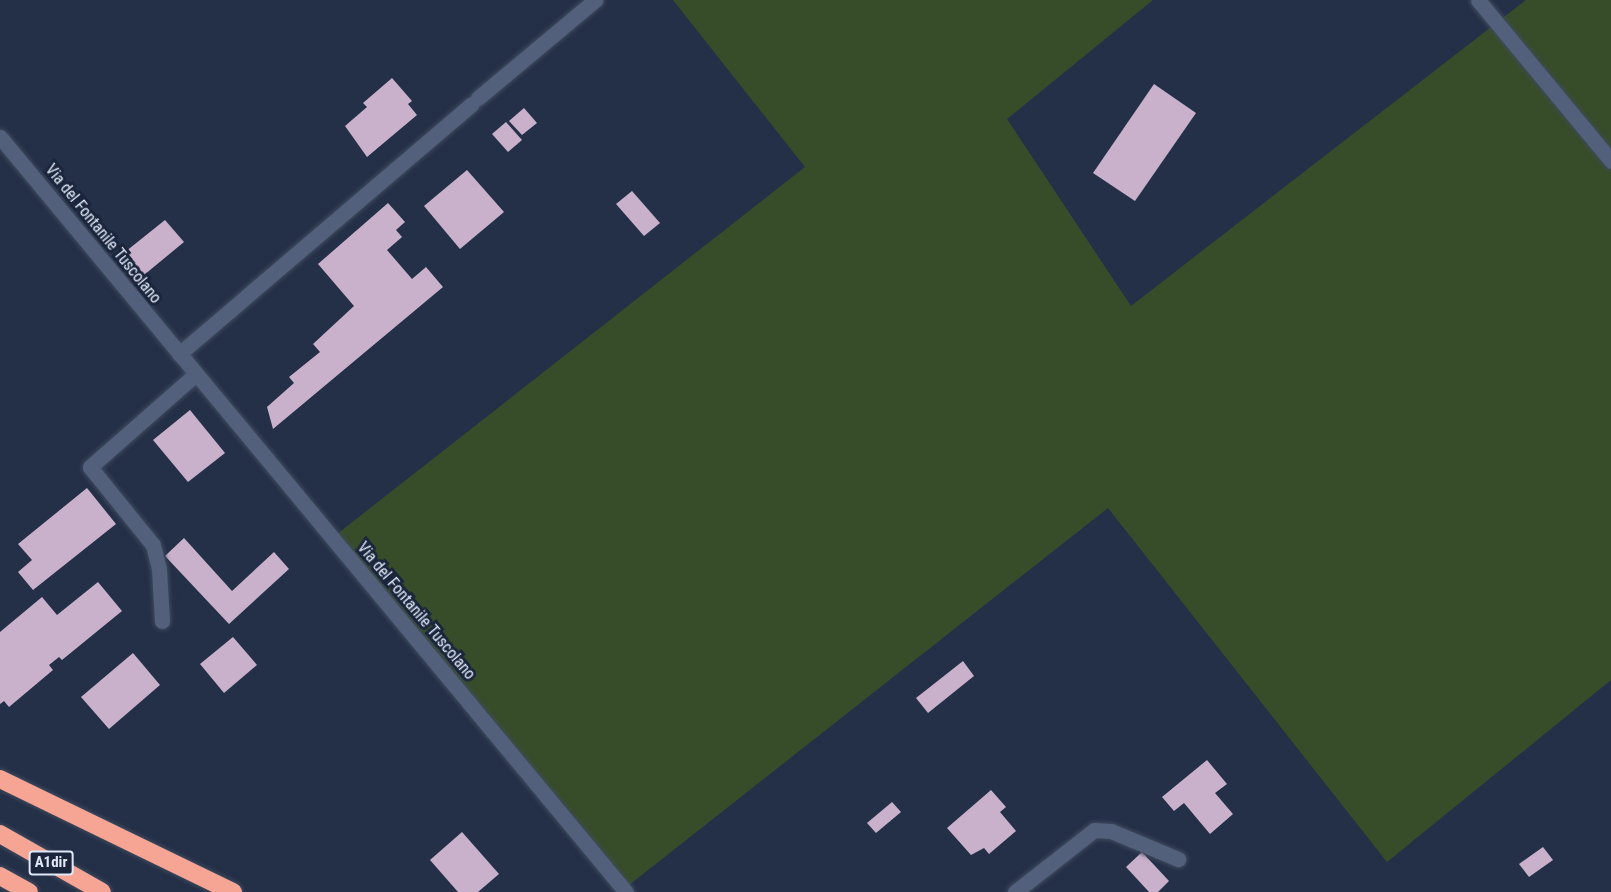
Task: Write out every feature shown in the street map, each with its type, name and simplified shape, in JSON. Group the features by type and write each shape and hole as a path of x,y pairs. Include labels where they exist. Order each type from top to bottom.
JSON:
{"highway":[{"path":"0,779 232,892"},
{"name":"A1dir","path":"0,834 102,892"},
{"name":"A1dir","path":"0,876 29,892"}],"street":[{"path":"179,354 595,0"},
{"path":"1478,0 1611,161"},
{"name":"Via del Fontanile Tuscolano","path":"0,137 626,892"},
{"path":"162,621 159,569 153,545 90,467 196,374"},
{"path":"1015,892 1094,830 1111,831 1178,859"}],"green space":[{"path":"673,0 1153,0 1007,119 1131,306 1526,0 1611,0 1611,680 1387,862 1108,508 624,889 332,538 805,167"}],"building":[{"path":"392,78 412,101 408,104 417,115 367,157 345,126 367,107 363,103"},
{"path":"1154,84 1196,113 1135,201 1093,173"},
{"path":"524,108 537,123 522,135 509,121"},
{"path":"506,122 522,140 508,152 492,134"},
{"path":"467,170 504,212 460,249 424,206"},
{"path":"632,191 660,223 644,236 616,204"},
{"path":"388,203 405,222 396,230 402,237 387,250 412,279 426,267 443,287 273,429 267,407 294,383 289,377 320,352 313,344 354,306 318,264"},
{"path":"165,220 184,242 144,275 125,252"},
{"path":"190,410 225,453 188,482 153,440"},
{"path":"87,488 116,524 33,590 18,572 32,560 18,544"},
{"path":"184,538 232,591 274,552 289,569 229,624 165,556"},
{"path":"98,582 122,611 62,660 59,657 49,665 53,670 9,707 4,701 0,704 0,632 42,597 57,615"},
{"path":"233,637 257,665 224,693 200,664"},
{"path":"133,653 160,685 109,729 81,697"},
{"path":"963,661 974,676 928,713 916,698"},
{"path":"1207,760 1227,784 1215,793 1233,814 1210,834 1184,803 1174,811 1162,797"},
{"path":"991,790 1006,807 1000,812 1016,831 989,854 984,848 971,855 947,828"},
{"path":"892,802 901,812 876,833 867,823"},
{"path":"462,832 499,874 478,892 458,892 430,860"},
{"path":"1543,847 1553,860 1529,877 1519,864"},
{"path":"1142,852 1169,881 1158,892 1149,892 1126,867"}]}
